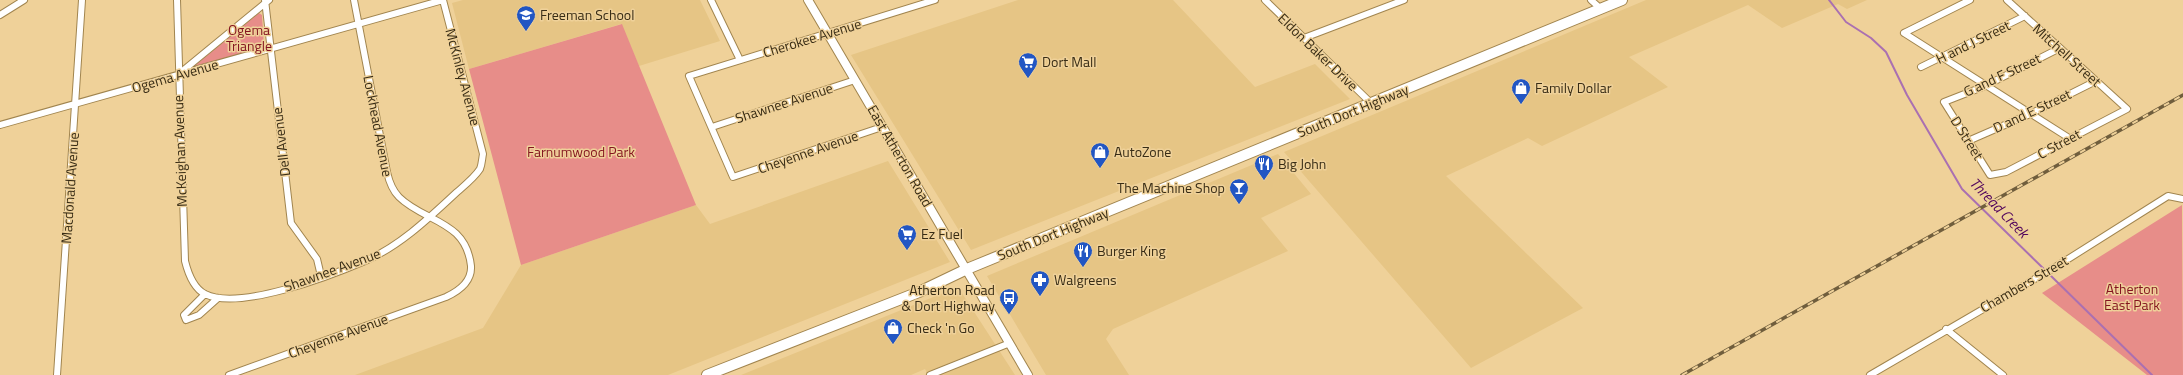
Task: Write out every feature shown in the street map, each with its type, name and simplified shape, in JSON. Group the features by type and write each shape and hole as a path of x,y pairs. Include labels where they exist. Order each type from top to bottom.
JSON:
{"main road":[{"name":"South Dort Highway","path":"707,375 918,292 967,270 1622,0"}],"street":[{"path":"0,15 24,0"},
{"name":"Macdonald Avenue","path":"57,375 82,0"},
{"name":"McKeighan Avenue","path":"177,0 184,261 189,276 196,287 211,296"},
{"name":"Lockhead Avenue","path":"354,0 390,182 394,192 402,200 432,216 457,232 466,246 471,263 470,276 467,283 456,293 446,297"},
{"name":"Ogema Avenue","path":"0,124 443,0"},
{"name":"McKinley Avenue","path":"443,0 483,154"},
{"path":"711,0 740,60"},
{"name":"East Atherton Road","path":"808,0 1028,375"},
{"name":"Cherokee Avenue","path":"712,127 689,76 935,0"},
{"name":"Eldon Baker Drive","path":"1265,0 1371,103"},
{"path":"1304,38 1404,0"},
{"path":"1591,0 1600,9"},
{"path":"1970,0 1904,33 1985,86 2069,138"},
{"name":"Mitchell Street","path":"2007,0 2127,109"},
{"path":"178,75 266,1"},
{"name":"Dell Avenue","path":"266,1 270,49 291,223 317,259 321,276"},
{"name":"H and J Street","path":"1921,67 2025,16"},
{"name":"G and F Street","path":"1944,102 1985,86 2060,48"},
{"name":"Shawnee Avenue","path":"712,127 855,80"},
{"name":"D and E Street","path":"1968,141 2030,114 2096,81"},
{"name":"D Street","path":"1944,102 1990,175"},
{"name":"C Street","path":"1990,175 2006,172 2127,109"},
{"name":"Cheyenne Avenue","path":"712,127 734,177 882,127"},
{"name":"Shawnee Avenue","path":"211,296 236,300 262,296 380,254 392,247 432,216 475,175 482,165 483,154"},
{"name":"Chambers Street","path":"1870,375 2057,266 2168,196 2181,198"},
{"name":"Cheyenne Avenue","path":"229,375 446,297"},
{"path":"1946,330 2003,375"},
{"path":"930,375 1010,343"}],"shaded area":[{"name":"Freeman School","path":"463,0 700,0 720,41 639,66 621,24 469,69 452,3"},
{"path":"1018,0 1173,0 1255,87 1315,64 1350,99 971,250 851,55"},
{"path":"1646,0 1867,0 1847,9 1838,4 1782,28 1748,5 1629,57 1668,87 1542,146 1528,138 1446,176 1583,308 1471,368 1284,152"},
{"path":"1278,154 1311,194 1261,218 1288,251 1113,329 1106,339 1129,375 1046,375 987,276"},
{"path":"888,161 950,262 668,375 355,375 483,328 521,265 696,205 710,224"},
{"path":"958,287 1015,375 928,375 925,369 911,375 741,375"}],"green space":[{"name":"Ogema Triangle","path":"259,13 262,15 264,47 262,49 193,67"},
{"name":"Farnumwood Park","path":"622,24 696,205 521,265 469,69"},
{"name":"Atherton East Park","path":"2182,205 2183,375 2147,375 2042,293"}],"waterway":[{"name":"Thread Creek","path":"1829,0 1846,22 1871,38 1886,52 1907,95 1962,189 2045,270"},
{"name":"Thread Creek","path":"2048,273 2152,375"}],"railway":[{"path":"1682,375 2183,95"}],"place":[{"name":"Freeman School","path":"526,32"},
{"name":"Dort Mall","path":"1028,79"},
{"name":"Family Dollar","path":"1521,105"},
{"name":"AutoZone","path":"1100,169"},
{"name":"Big John","path":"1264,181"},
{"name":"The Machine Shop","path":"1239,205"},
{"name":"Ez Fuel","path":"907,251"},
{"name":"Burger King","path":"1083,268"},
{"name":"Walgreens","path":"1040,297"},
{"name":"Atherton Road & Dort Highway","path":"1009,315"},
{"name":"Check 'n Go","path":"893,345"}]}
